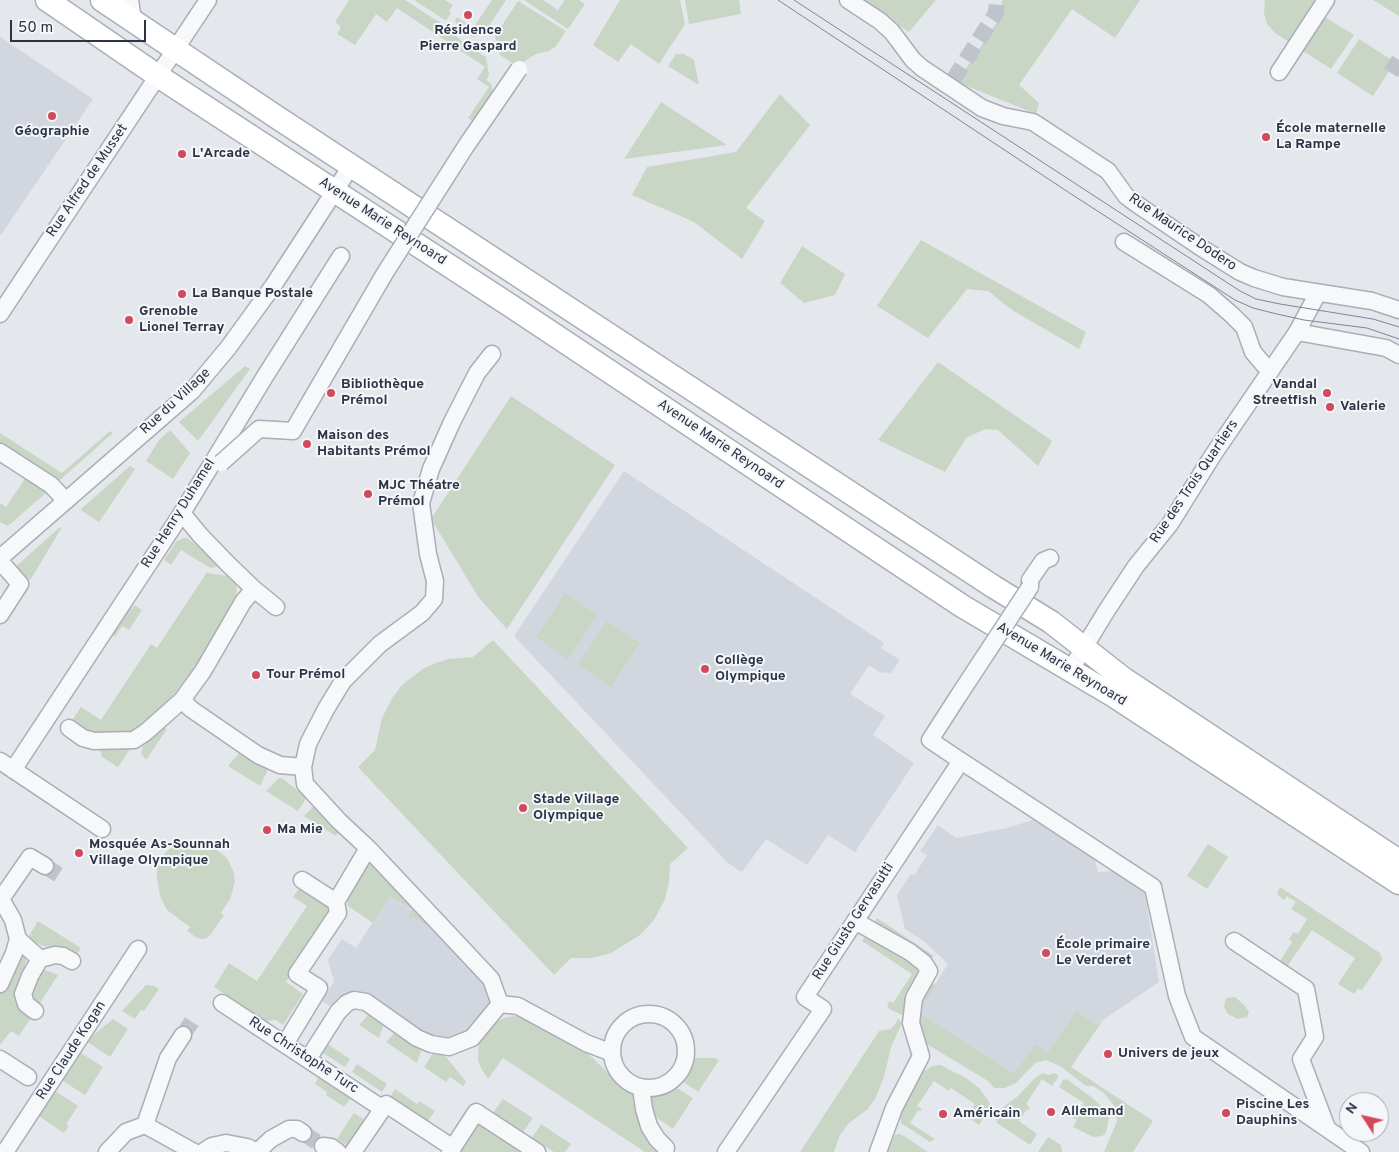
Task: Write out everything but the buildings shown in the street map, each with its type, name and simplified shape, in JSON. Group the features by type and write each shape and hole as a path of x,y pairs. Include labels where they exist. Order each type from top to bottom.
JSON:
{"main road":[{"name":"Avenue Marie Reynoard","path":"47,0 158,76 511,306 962,606 1034,650 1071,669 1399,883"},
{"name":"Avenue Marie Reynoard","path":"102,0 131,10 176,48 275,116 1051,622 1124,679 1399,861"}],"street":[{"name":"Rue Alfred de Musset","path":"0,314 208,0"},
{"name":"Rue Maurice Dodero","path":"848,0 880,21 892,32 913,60 922,68 982,108 1003,116 1033,122 1108,171 1126,196 1135,204 1227,264 1268,283 1318,294 1372,301 1399,310"},
{"path":"1279,72 1326,0"},
{"path":"216,464 259,429 294,431 385,273 466,146 519,69"},
{"name":"Rue du Village","path":"0,560 192,391 228,348 273,286 351,166"},
{"path":"1124,242 1208,295 1232,315 1244,328 1253,352 1270,372"},
{"name":"Rue Henry Duhamel","path":"6,765 216,464 341,256"},
{"name":"Rue des Trois Quartiers","path":"1071,669 1136,566 1170,524 1297,332 1318,294"},
{"path":"1297,332 1386,348 1399,355"},
{"path":"492,354 477,373 452,422 432,469 421,503 428,554 435,581 434,599 422,613 339,678 308,744 302,767 305,784 339,821 368,848 490,979 500,1004"},
{"path":"0,452 51,485 66,501"},
{"path":"182,513 200,535 254,589 276,607"},
{"path":"1050,558 1043,560 1030,580 1030,587 930,740 1153,887 1177,996 1193,1037 1361,1152"},
{"path":"0,560 20,584 0,615"},
{"path":"69,728 84,738 94,741 134,740 146,732 182,700 203,671 243,602 254,589"},
{"path":"182,700 191,709 258,755 280,766 302,767"},
{"name":"Rue Giusto Gervasutti","path":"726,1152 823,1008 805,997 961,761"},
{"path":"6,765 102,829"},
{"path":"284,1044 319,988 297,974 338,913 336,902 368,848"},
{"path":"0,984 14,954 18,939 13,920 1,898 30,857 45,866"},
{"path":"302,880 336,902"},
{"path":"855,921 910,952 924,963 930,971 914,998 911,1023 921,1056 894,1108 878,1152"},
{"path":"18,939 40,959"},
{"path":"1234,941 1306,989 1315,1037 1301,1059 1327,1128"},
{"name":"Rue Claude Kogan","path":"5,1152 138,949"},
{"path":"35,1011 26,1004 23,994 30,976 40,959 55,955 63,956 72,961"},
{"path":"308,1059 338,1012 347,1003 354,1000 366,1002 417,1038 431,1044 449,1047 472,1038 500,1004"},
{"name":"Rue Christophe Turc","path":"222,1003 383,1109 386,1104 452,1150 476,1112 537,1152"},
{"path":"500,1004 518,1006 586,1043 612,1053"},
{"path":"648,1015 660,1016 671,1022 680,1031 684,1042 685,1055 682,1067 675,1077 666,1084 654,1088 642,1088 630,1083 620,1075 614,1065 612,1053 613,1041 618,1030 626,1022 637,1016 648,1015"},
{"path":"145,1126 168,1058 183,1035"},
{"path":"0,1059 28,1077"},
{"path":"642,1088 644,1108 649,1126 657,1140 666,1148"},
{"path":"353,1152 383,1109"},
{"path":"107,1152 126,1132 145,1126 194,1152"},
{"path":"204,1152 212,1146 226,1143 247,1147 257,1152 271,1139 289,1129 297,1129 304,1133"}],"shaded area":[{"name":"Géographie","path":"0,37 93,99 1,235 0,234"},
{"name":"Collège Olympique","path":"624,471 884,643 881,648 900,660 890,674 881,673 869,665 850,694 885,716 873,735 914,763 855,852 828,835 807,865 766,839 742,872 728,863 514,636"},
{"name":"École primaire Le Verderet","path":"1036,819 1094,857 1098,872 1114,871 1145,893 1159,982 1103,1020 1099,1026 1048,1052 1035,1044 1014,1075 918,1012 948,964 925,942 905,929 897,895 911,874 914,876 927,855 920,851 938,825 956,838 1007,828"},
{"path":"390,896 435,926 483,979 490,1002 484,1017 465,1033 448,1038 430,1035 416,1028 368,993 352,992 340,999 333,1008 322,1001 334,982 328,960 342,939 356,948"}],"green space":[{"path":"349,0 405,0 442,24 462,41 486,57 489,75 486,80 491,84 494,96 476,123 468,118 489,87 477,79 485,67 397,8 387,22 376,14 355,45 337,34 341,27 335,22"},
{"path":"414,0 445,0 453,5 449,11 451,13 445,20"},
{"path":"492,0 506,0 483,35 472,37 456,23 457,17 473,28"},
{"path":"524,0 543,0 558,10 565,0 579,0 585,4 568,29"},
{"path":"620,0 680,0 685,24 659,64 631,44 618,62 593,45"},
{"path":"685,0 739,0 741,14 689,24"},
{"path":"861,0 936,0 909,32"},
{"path":"1002,0 1140,0 1115,38 1072,9 1019,85 1039,103 1036,114 957,82 1001,16"},
{"path":"1265,0 1321,0 1323,16 1354,35 1331,69 1275,33 1267,24 1264,14"},
{"path":"1373,0 1399,0 1399,16"},
{"path":"518,1 566,31 556,46 549,51 536,54 517,66 500,55 495,36"},
{"path":"1359,39 1395,62 1373,96 1337,73"},
{"path":"676,54 684,54 694,60 699,85 668,66"},
{"path":"780,94 810,125 746,208 765,221 742,259 694,222 632,195 647,167 736,152"},
{"path":"661,102 727,145 624,159"},
{"path":"921,240 1086,332 1079,349 1012,310 988,291 967,289 928,338 877,306"},
{"path":"802,246 845,274 835,295 804,303 780,283"},
{"path":"938,362 1052,441 1038,466 998,430 985,429 966,438 945,472 878,440"},
{"path":"245,366 250,369 198,441 179,422"},
{"path":"511,396 615,465 507,629 479,598 431,519"},
{"path":"170,430 190,453 173,479 146,461 159,440"},
{"path":"110,431 113,433 59,481 0,443 0,433 62,473"},
{"path":"130,466 135,469 99,522 82,511 81,509"},
{"path":"26,477 48,491 8,526 0,522 0,503 6,507"},
{"path":"62,527 31,579 22,580 13,569"},
{"path":"187,538 224,566 210,568 181,550 171,565 164,560 176,542"},
{"path":"207,572 232,576 236,582 237,592 234,603 203,657 175,693 133,735 100,738 69,725 81,707 101,720 151,644 157,648"},
{"path":"565,593 598,615 568,659 536,637"},
{"path":"125,605 132,609 134,605 142,610 129,630 122,626 115,637 108,633"},
{"path":"607,621 640,643 611,687 578,665"},
{"name":"Stade Village Olympique","path":"493,640 688,848 670,864 669,882 665,899 654,920 640,935 611,953 592,958 571,958 554,975 358,767 375,750 382,718 402,685 424,668 436,663 449,659 473,657"},
{"path":"162,727 167,729 146,760 141,753 145,740"},
{"path":"102,745 130,745 130,749 118,767 102,757 100,749"},
{"path":"239,753 243,753 266,768 267,772 260,786 228,766"},
{"path":"279,778 305,796 305,800 298,811 266,791"},
{"path":"314,806 339,831 336,836 304,816"},
{"path":"198,840 213,847 227,858 234,873 235,882 230,899 221,913 224,915 211,934 203,939 197,938 187,931 190,927 167,910 160,896 157,877 157,867 162,856 179,843"},
{"path":"1208,844 1228,857 1207,889 1187,876"},
{"path":"372,863 435,926 433,930 413,916 411,919 408,917 412,910 390,896 373,923 348,906 347,897 367,865"},
{"path":"1280,887 1380,953 1381,962 1362,990 1358,988 1354,994 1338,984 1355,958 1312,930 1286,968 1279,963 1292,942 1289,939 1294,932 1298,934 1307,919 1291,909 1296,902 1287,896 1284,900 1277,894"},
{"path":"303,888 333,908 333,911 286,982 303,994 283,1025 276,1020 266,1021 214,987 229,963 257,981 307,906 293,897 298,890"},
{"path":"877,918 934,956 929,959 872,925"},
{"path":"38,921 81,948 76,956 63,949 43,946 35,942 29,936"},
{"path":"867,934 912,961 917,968 918,974 904,1016 889,1009 887,1005 890,1001 893,1003 912,974 862,941"},
{"path":"20,953 24,954 26,961 17,1003 32,1016 19,1036 11,1031 0,1045 0,994 11,976"},
{"path":"45,970 58,975 38,1006 31,998 30,990 40,971"},
{"path":"928,984 936,985 918,1012 1014,1074 1035,1044 1048,1052 1076,1011 1099,1026 1071,1067 1153,1121 1133,1152 1104,1152 1117,1121 1115,1107 1103,1092 1093,1086 1086,1086 1060,1066 1046,1060 1035,1063 1016,1083 1005,1088 994,1088 988,1081 925,1043 921,1037 917,1005"},
{"path":"146,985 159,989 144,1011 141,1010 135,1019 122,1011"},
{"path":"1235,997 1249,1012 1247,1017 1238,1019 1228,1014 1224,1007 1226,998"},
{"path":"369,1014 384,1023 379,1038 359,1025"},
{"path":"525,1016 585,1051 622,1083 636,1099 663,1152 645,1152 503,1058 488,1079 478,1060 479,1043 490,1027 498,1021"},
{"path":"897,1018 902,1023 891,1047 884,1077 875,1099 868,1109 849,1123 840,1135 834,1152 800,1152 879,1031 891,1029 897,1022"},
{"path":"113,1019 128,1029 110,1057 86,1041"},
{"path":"395,1032 419,1047 421,1051 417,1063 386,1042"},
{"path":"326,1043 350,1059 345,1067 317,1049"},
{"path":"78,1051 103,1067 85,1095 58,1078"},
{"path":"434,1052 442,1052 466,1082 463,1086 450,1077 446,1082 424,1067"},
{"path":"714,1058 719,1060 698,1092 681,1078 685,1064 689,1059"},
{"path":"357,1064 387,1084 382,1092 352,1072"},
{"path":"940,1065 966,1078 979,1088 990,1103 989,1109 979,1125 967,1117 975,1104 951,1088 949,1091 934,1081 917,1106 922,1109 918,1110 910,1123 935,1139 930,1142 901,1123 900,1111 915,1082 924,1071 932,1066"},
{"path":"1043,1073 1048,1075 1054,1073 1059,1076 1052,1086 1042,1079 1026,1104 1030,1108 1029,1110 1027,1109 1019,1121 1037,1134 1030,1145 997,1123 996,1116 1001,1109 1018,1096 1036,1077"},
{"path":"319,1077 351,1098 344,1107 326,1095 327,1092 315,1084"},
{"path":"1066,1079 1108,1112 1109,1118 1106,1133 1102,1136 1093,1137 1073,1127 1077,1120 1072,1117 1076,1116 1084,1103 1059,1087 1063,1080"},
{"path":"669,1085 693,1098 673,1129 654,1116 650,1110 650,1097"},
{"path":"52,1089 78,1106 66,1124 69,1126 64,1133 37,1115"},
{"path":"395,1089 417,1104 419,1101 435,1111 428,1121 390,1097"},
{"path":"503,1099 533,1118 523,1132 493,1113"},
{"path":"476,1112 537,1152 450,1152"},
{"path":"354,1113 366,1121 349,1147 337,1139"},
{"path":"541,1124 571,1144 565,1152 554,1152 532,1138"},
{"path":"899,1134 928,1152 887,1152 895,1135"},
{"path":"1048,1137 1061,1145 1062,1152 1038,1152"}],"tunnel":[{"path":"953,80 996,13 997,0"},
{"path":"1391,73 1399,60"},
{"path":"45,866 62,877"},
{"path":"183,1035 196,1015"},
{"path":"303,1133 323,1146"}],"tram line":[{"path":"778,0 1235,300 1253,308 1277,314 1304,320 1367,328 1399,339"},
{"path":"794,0 1240,291 1256,299 1373,319 1399,327"}],"place":[{"name":"Résidence Pierre Gaspard","path":"468,15"},
{"name":"Géographie","path":"52,116"},
{"name":"École maternelle La Rampe","path":"1266,137"},
{"name":"L'Arcade","path":"182,154"},
{"name":"La Banque Postale","path":"182,294"},
{"name":"Grenoble Lionel Terray","path":"129,320"},
{"name":"Bibliothèque Prémol","path":"331,393"},
{"name":"Vandal Streetfish","path":"1327,393"},
{"name":"Valerie","path":"1330,407"},
{"name":"Maison des Habitants Prémol","path":"307,444"},
{"name":"MJC Théatre Prémol","path":"368,494"},
{"name":"Collège Olympique","path":"705,669"},
{"name":"Tour Prémol","path":"256,675"},
{"name":"Stade Village Olympique","path":"523,808"},
{"name":"Ma Mie","path":"267,830"},
{"name":"Mosquée As-Sounnah Village Olympique","path":"79,853"},
{"name":"École primaire Le Verderet","path":"1046,953"},
{"name":"Univers de jeux","path":"1108,1054"},
{"name":"Allemand","path":"1051,1112"},
{"name":"Piscine Les Dauphins","path":"1226,1113"},
{"name":"Américain","path":"943,1114"}]}
